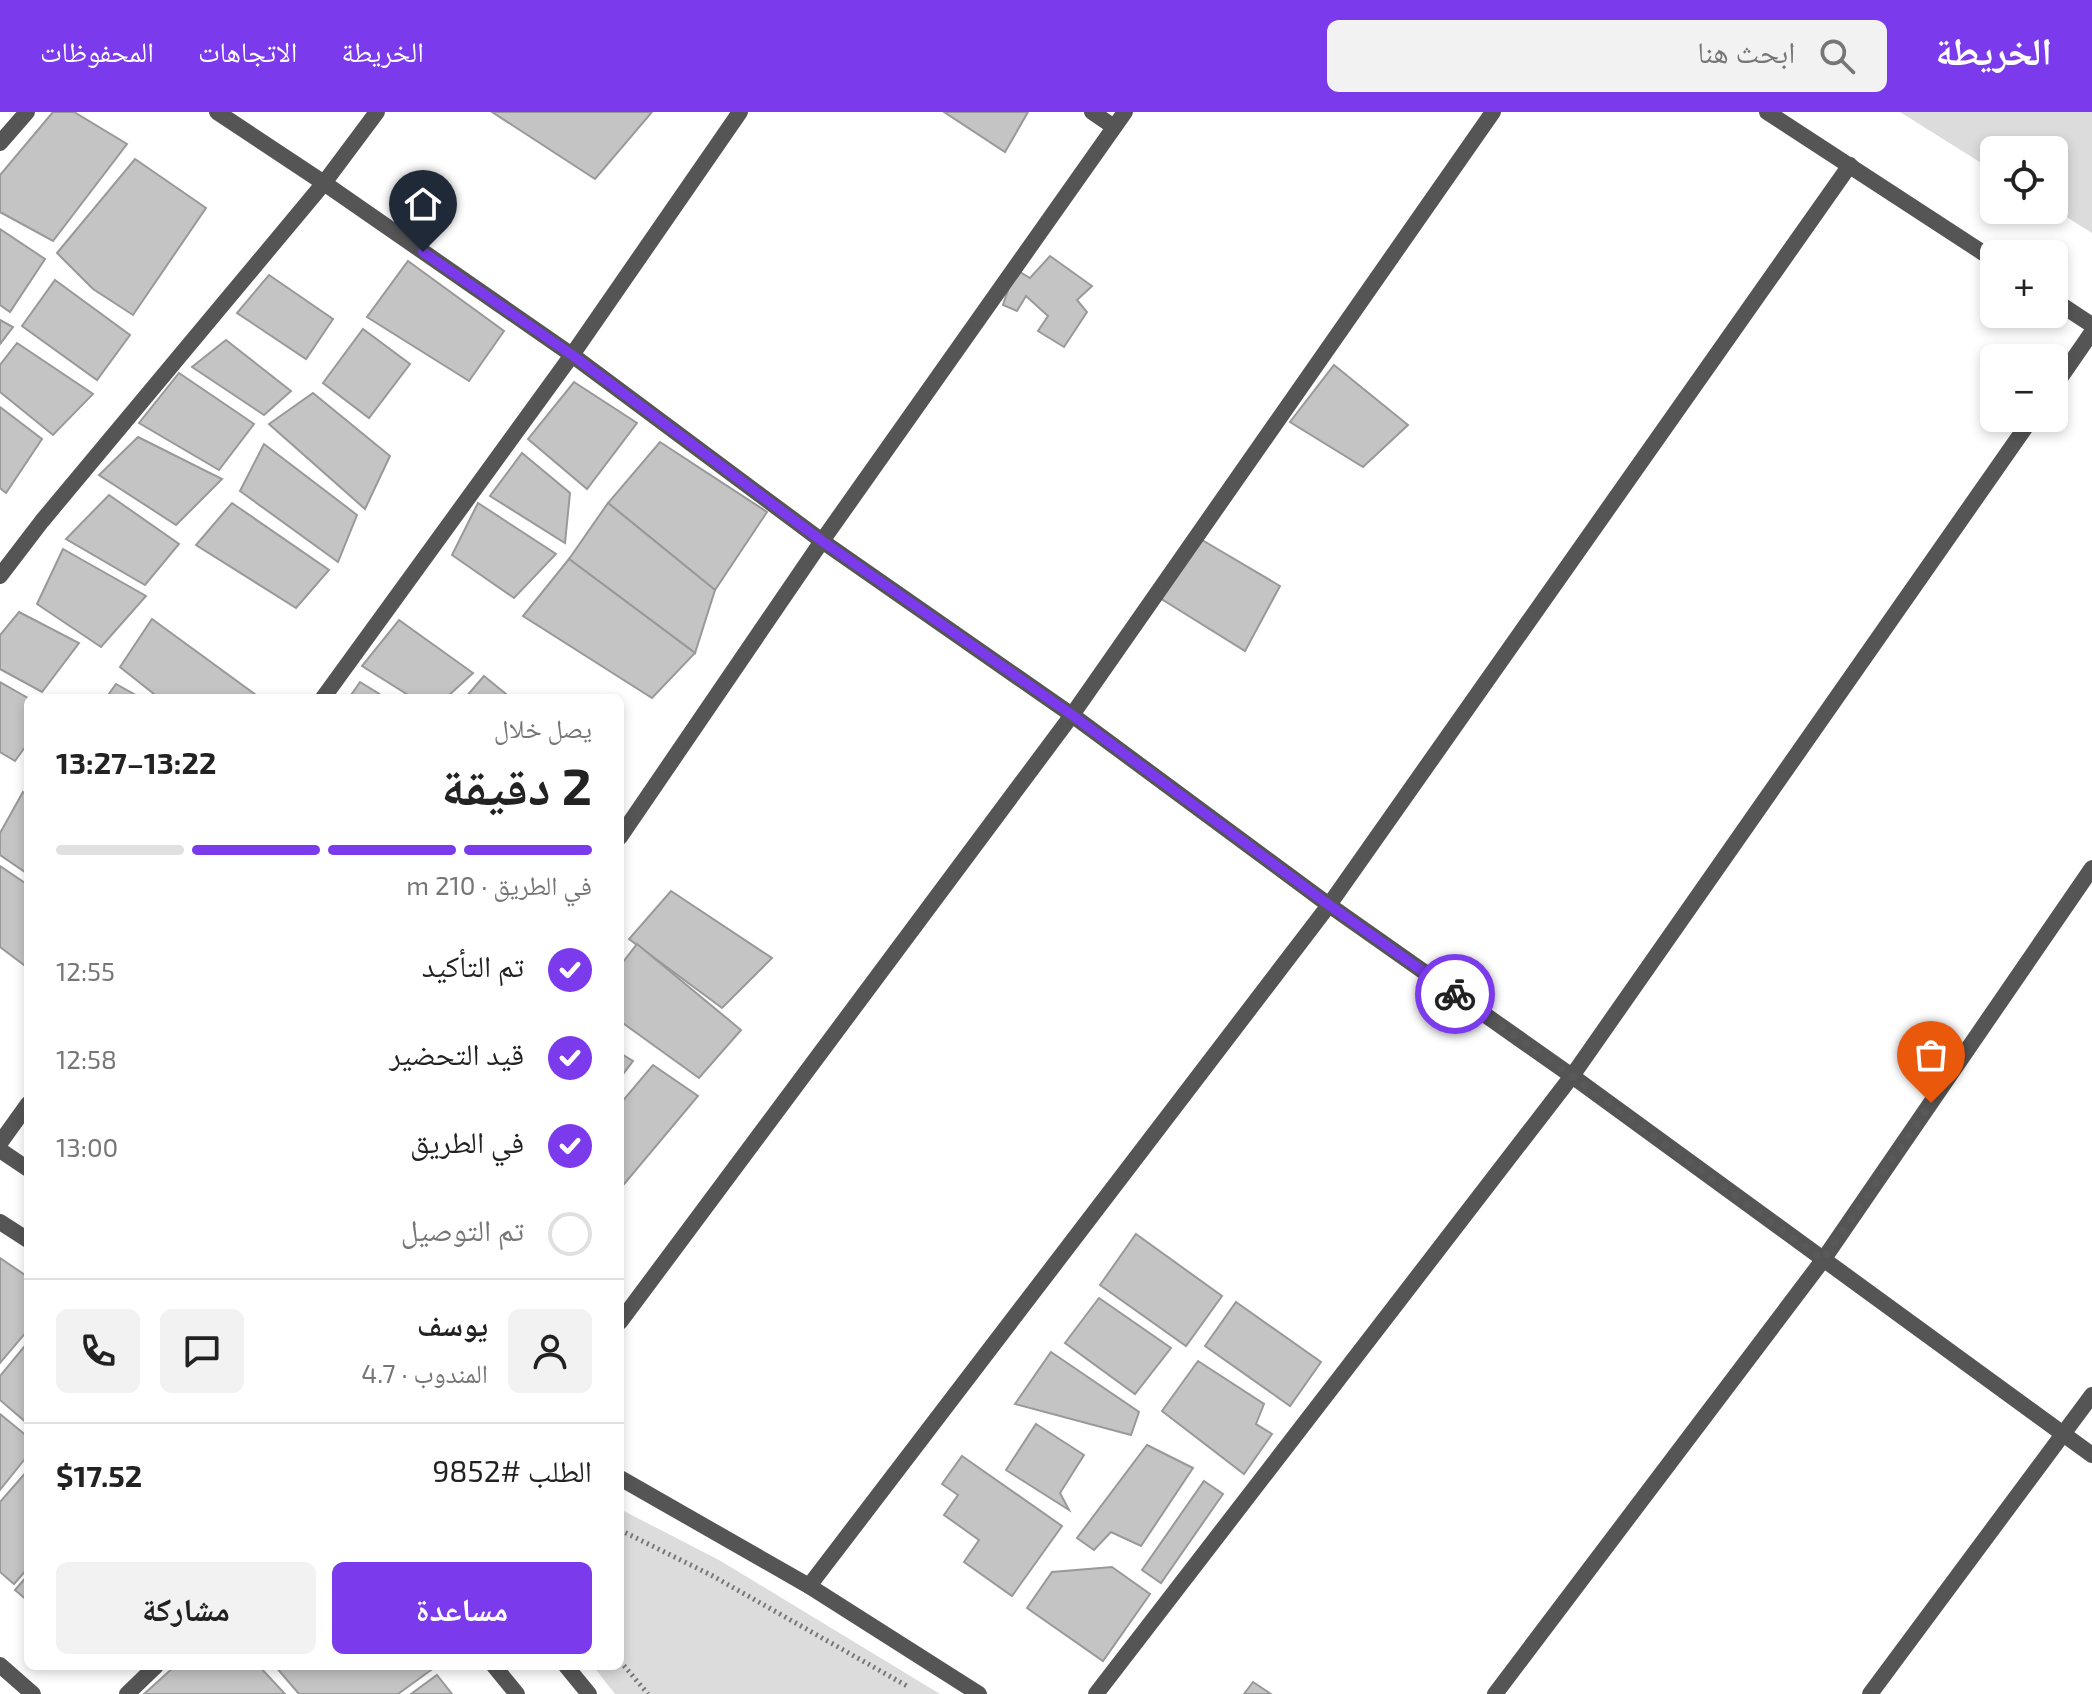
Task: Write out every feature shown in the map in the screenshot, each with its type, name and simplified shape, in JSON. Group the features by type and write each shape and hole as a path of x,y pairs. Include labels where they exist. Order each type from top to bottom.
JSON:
{"street":[{"path":"0,143 27,112"},
{"path":"217,112 572,355 822,541 1072,715 1329,905 1572,1076 2092,1455"},
{"path":"0,576 42,521 324,183 377,112"},
{"path":"326,694 572,355 740,112"},
{"path":"1092,112 1114,127"},
{"path":"624,831 822,541 1125,112"},
{"path":"624,1317 1072,715 1493,112"},
{"path":"1767,112 1980,251"},
{"path":"809,1586 1329,905 1850,165"},
{"path":"2068,309 2092,325"},
{"path":"2068,367 2092,332"},
{"path":"1096,1694 1572,1076 2022,432"},
{"path":"1495,1694 1823,1260 2092,868"},
{"path":"0,1143 24,1110"},
{"path":"0,1150 24,1166"},
{"path":"0,1222 24,1237"},
{"path":"1870,1694 2092,1395"},
{"path":"624,1480 809,1586 979,1694"},
{"path":"0,1665 33,1694"},
{"path":"127,1694 152,1670"},
{"path":"497,1670 517,1694"},
{"path":"569,1670 589,1694"}],"path":[{"path":"624,1532 711,1575 908,1687"},
{"path":"624,1666 648,1694"}],"shaded area":[{"path":"1900,112 2092,112 2092,233 2068,218 2068,136 1980,136 1980,162"},
{"path":"624,1511 719,1560 940,1694 615,1694 596,1670 624,1670"}],"building":[{"path":"53,112 74,112 127,144 53,241 0,212 0,175"},
{"path":"492,112 652,112 595,179"},
{"path":"944,112 1028,112 1005,152"},
{"path":"135,159 206,208 133,315 93,289 57,253"},
{"path":"0,229 45,259 10,312 0,305"},
{"path":"1050,256 1092,286 1077,300 1087,312 1064,347 1038,331 1048,316 1026,296 1017,311 1003,305 1015,269 1030,278"},
{"path":"408,261 504,331 469,381 367,317"},
{"path":"269,275 333,319 306,359 237,313"},
{"path":"55,280 130,335 97,380 22,326"},
{"path":"0,320 13,327 0,344"},
{"path":"363,329 410,364 369,418 323,383"},
{"path":"226,340 291,391 264,415 192,367"},
{"path":"17,343 93,394 53,435 0,392 0,365"},
{"path":"1334,365 1408,425 1363,467 1290,422"},
{"path":"179,373 254,424 219,470 139,423"},
{"path":"574,382 637,423 587,489 528,439"},
{"path":"313,393 390,456 365,509 269,424"},
{"path":"0,407 42,439 6,493 0,488"},
{"path":"138,437 222,479 176,525 99,475"},
{"path":"660,442 767,512 715,590 608,503"},
{"path":"264,444 357,515 338,562 240,491"},
{"path":"522,453 570,493 565,543 490,496"},
{"path":"109,495 179,544 145,585 66,539"},
{"path":"232,503 329,570 296,608 196,545"},
{"path":"478,503 556,554 514,598 452,555"},
{"path":"608,503 715,590 695,653 569,559"},
{"path":"1197,537 1280,586 1245,651 1155,595"},
{"path":"63,549 146,596 101,647 37,604"},
{"path":"569,559 695,653 652,698 523,616"},
{"path":"19,612 79,643 42,692 0,669 0,635"},
{"path":"152,619 255,694 154,694 120,667"},
{"path":"399,620 473,673 450,694 407,694 362,666"},
{"path":"484,676 506,694 468,694"},
{"path":"0,682 24,696 24,749 15,761 0,752"},
{"path":"360,682 380,694 352,694"},
{"path":"116,684 134,694 109,694"},
{"path":"23,792 24,871 0,855 0,833"},
{"path":"0,866 24,882 24,965 0,947"},
{"path":"671,891 772,958 722,1008 629,939"},
{"path":"637,944 741,1030 699,1078 624,1024 624,961"},
{"path":"624,1055 633,1061 624,1073"},
{"path":"653,1065 698,1096 624,1184 624,1099"},
{"path":"1136,1234 1222,1296 1186,1346 1100,1285"},
{"path":"0,1258 24,1274 24,1335 0,1363"},
{"path":"1099,1298 1171,1348 1135,1394 1065,1343"},
{"path":"1236,1302 1321,1362 1290,1406 1205,1346"},
{"path":"24,1347 24,1421 0,1400 0,1376"},
{"path":"1051,1352 1139,1412 1131,1435 1015,1404"},
{"path":"1198,1361 1264,1404 1256,1424 1272,1434 1244,1474 1162,1411"},
{"path":"0,1414 24,1434 24,1460 0,1490"},
{"path":"1036,1424 1084,1455 1060,1493 1069,1510 1006,1470"},
{"path":"1147,1445 1193,1468 1141,1546 1111,1532 1094,1550 1077,1538"},
{"path":"962,1456 1062,1526 1012,1596 964,1562 979,1540 944,1515 958,1495 942,1484"},
{"path":"24,1475 24,1573 14,1584 0,1572 0,1502"},
{"path":"1204,1481 1223,1494 1161,1583 1142,1570"},
{"path":"1112,1567 1150,1594 1103,1661 1027,1608 1052,1572"},
{"path":"24,1580 24,1598 15,1590"},
{"path":"171,1670 263,1670 285,1694 144,1694"},
{"path":"278,1670 431,1670 398,1694 299,1694"},
{"path":"437,1675 452,1694 411,1694"},
{"path":"1253,1682 1271,1694 1244,1694"}],"way so far":[{"path":"1455,994 1823,1260 1931,1103"}],"route":[{"path":"423,252 572,355 822,541 1072,715 1455,994"}]}
